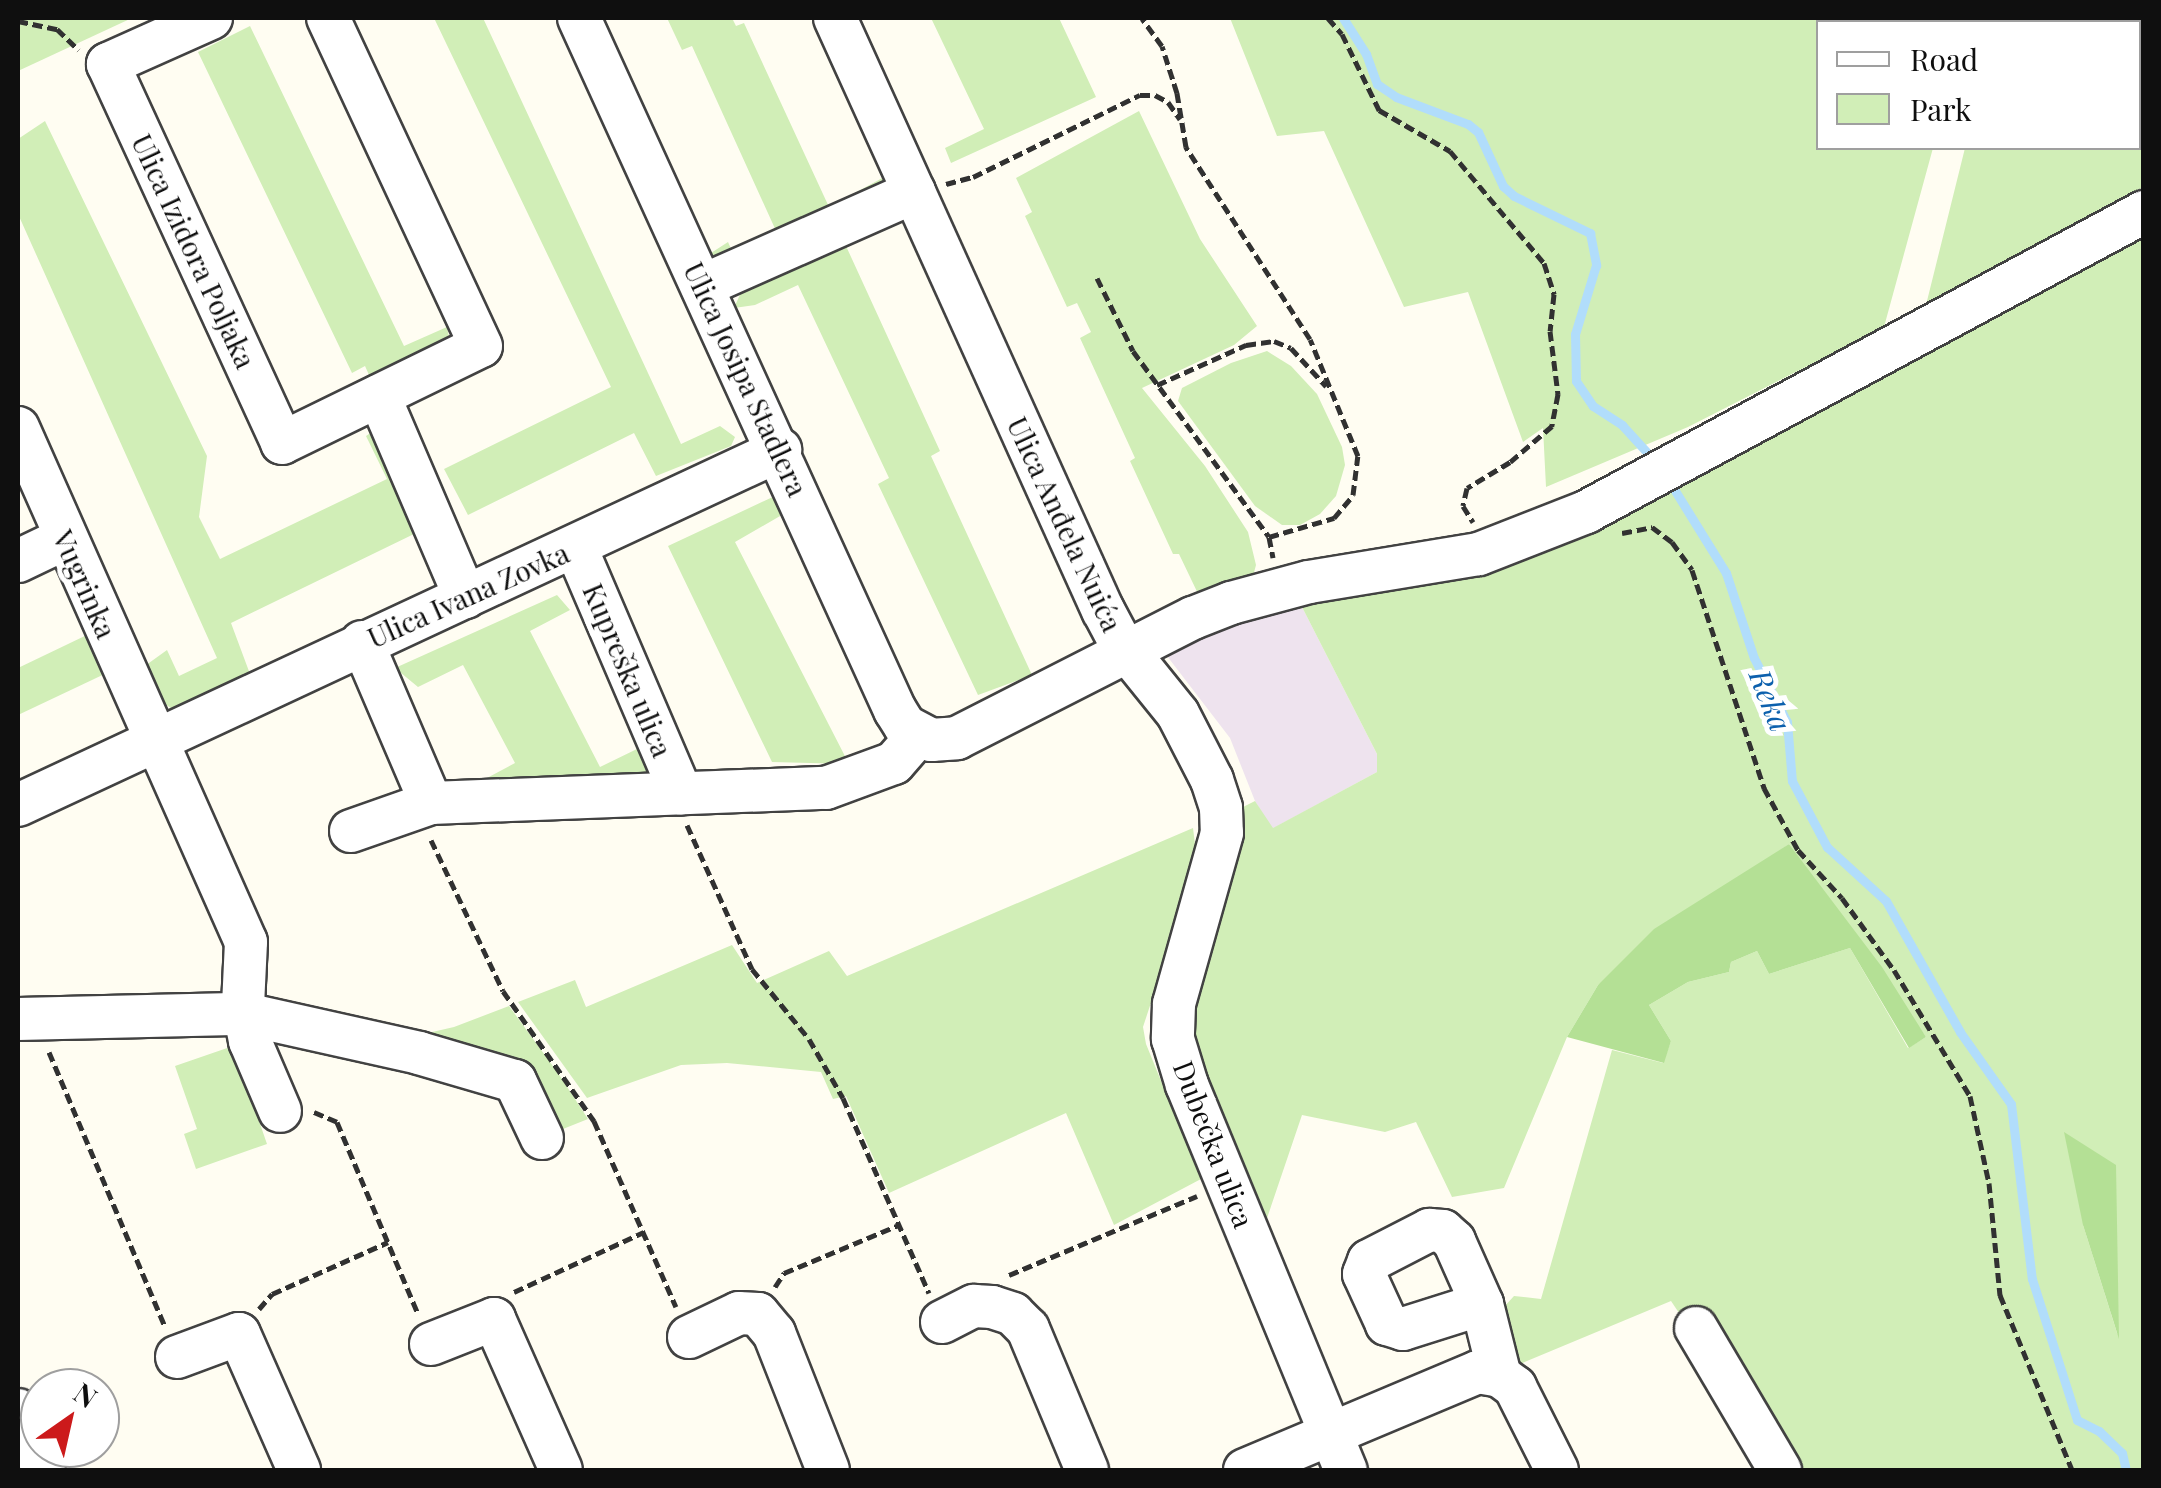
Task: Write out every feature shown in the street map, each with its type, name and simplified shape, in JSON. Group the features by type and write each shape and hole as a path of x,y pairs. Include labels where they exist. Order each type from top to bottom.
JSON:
{"street":[{"path":"108,64 211,18"},
{"name":"Ulica Izidora Poljaka","path":"108,64 282,443 481,346 328,18"},
{"name":"Ulica Josipa Stadlera","path":"579,18 780,450 895,710 904,726 918,736"},
{"name":"Ulica Anđela Nuića","path":"834,18 1103,610 1128,654 957,738 931,740 918,736"},
{"path":"702,286 914,192"},
{"path":"1128,654 1193,618 1286,587 1490,550 1586,512 2144,212"},
{"path":"380,396 465,597"},
{"name":"Vugrinka","path":"18,428 64,540 156,740"},
{"name":"Ulica Ivana Zovka","path":"18,805 780,450"},
{"path":"18,561 64,540"},
{"name":"Kupreška ulica","path":"576,548 680,793"},
{"path":"362,642 423,804"},
{"name":"Dubečka ulica","path":"1128,654 1178,714 1212,780 1221,808 1217,856 1174,1004 1174,1039 1338,1452"},
{"path":"352,831 423,804 826,788 894,763 918,736"},
{"path":"156,740 246,942 245,1014 250,1041 280,1111"},
{"path":"30,1028 245,1014 516,1080 528,1144"},
{"path":"1482,1304 1500,1376"},
{"path":"942,1322 974,1306 1012,1314 1028,1329 1087,1470"},
{"path":"689,1337 739,1313 758,1314 774,1333 828,1470"},
{"path":"431,1344 494,1319 561,1470"},
{"path":"1696,1328 1780,1470"},
{"path":"177,1357 239,1334 298,1470"},
{"path":"1245,1470 1338,1452 1478,1372 1500,1376 1515,1387 1557,1470"},
{"path":"18,1410 44,1470"}],"path":[{"path":"47,26 50,18"},
{"path":"1097,278 1132,351 1269,537 1334,518 1354,495 1358,456 1310,339 1273,276 1212,193 1186,148 1162,46 1142,18"},
{"path":"1328,18 1342,34 1379,110 1450,150 1544,263 1554,294 1550,331 1558,394 1552,426 1510,462 1467,488 1462,506 1490,550"},
{"path":"18,21 47,26 80,51 108,64"},
{"path":"914,192 973,177 1140,95 1155,95 1168,102 1182,121"},
{"path":"1157,386 1246,346 1274,341 1291,348 1331,393"},
{"path":"1586,512 1600,527 1618,534 1652,528 1672,542 1692,570 1764,788 1798,850 1842,898 1894,970 1970,1096 1988,1183 2000,1295 2072,1470"},
{"path":"680,793 687,824 726,920 752,968 809,1039 843,1098 942,1322"},
{"path":"423,804 503,992 594,1121 689,1337"},
{"path":"30,1028 177,1357"},
{"path":"280,1111 320,1112 337,1122 431,1344"},
{"path":"1012,1314 996,1281 1228,1183"},
{"path":"758,1314 784,1273 899,1225"},
{"path":"494,1319 516,1290 644,1232"},
{"path":"239,1334 272,1294 388,1242"}],"shaded area":[{"path":"1302,607 1377,754 1377,772 1272,829 1255,801 1230,738 1167,656 1229,625"}],"green space":[{"path":"18,18 132,18 18,71"},
{"path":"434,18 483,18 681,444 720,426 735,437 731,446 656,476 634,433 468,515 444,469 611,387"},
{"path":"667,18 732,18 736,26 744,23 829,207 886,176 884,187 718,260 711,253 728,242 733,253 777,233 692,46 682,50"},
{"path":"931,18 1059,18 1096,97 951,163 945,148 984,129"},
{"path":"1230,18 1967,18 1816,20 1816,150 1932,150 1884,327 1688,427 1546,487 1543,428 1523,442 1468,292 1404,307 1324,131 1277,136"},
{"path":"2143,18 2143,187 1926,305 1965,150 2141,150 2141,20 1995,20"},
{"path":"250,26 404,346 447,327 450,342 373,384 365,366 352,373 198,52"},
{"path":"1139,111 1200,239 1257,326 1234,345 1142,388 1205,466 1248,532 1256,565 1252,580 1202,602 1179,554 1173,554 1130,461 1135,458 1080,338 1091,332 1077,303 1067,307 1025,216 1032,212 1016,178"},
{"path":"45,121 207,456 199,517 220,559 387,479 366,436 375,430 410,494 414,534 231,623 250,674 180,706 171,708 160,701 142,668 167,650 179,676 217,658 18,214 18,139"},
{"path":"2143,234 2143,1470 1784,1470 1671,1301 1520,1364 1503,1308 1514,1296 1541,1299 1612,1050 1663,1063 1671,1041 1649,1005 1688,982 1729,972 1731,962 1757,951 1769,974 1850,948 1908,1048 1926,1037 1789,844 1598,985 1567,1037 1504,1188 1452,1197 1416,1122 1385,1132 1302,1115 1265,1224 1191,1037 1191,1008 1229,890 1242,832 1241,808 1255,801 1273,828 1377,772 1377,754 1302,607 1494,563 1861,389","holes":["2083,1225 2115,1257 2118,1334"]},
{"path":"846,246 940,451 931,456 1032,675 978,695 878,484 889,478 798,285 755,305 734,308 742,290"},
{"path":"1267,351 1291,366 1317,394 1342,447 1345,465 1336,496 1320,514 1300,525 1282,525 1255,506 1178,401 1182,388 1231,363"},
{"path":"777,495 787,512 735,542 849,764 772,762 668,546"},
{"path":"557,595 570,610 530,631 600,767 639,748 651,767 645,775 470,787 515,763 463,665 418,687 395,668"},
{"path":"91,633 111,671 18,715 18,668"},
{"path":"1193,828 1196,852 1192,878 1143,1027 1146,1044 1201,1179 1114,1225 1066,1113 889,1193 846,1096 833,1099 821,1072 727,1063 681,1065 587,1098 518,1002 575,980 586,1007 732,945 757,983 829,951 847,976"},
{"path":"1789,844 1882,967 1926,1037 1909,1048 1850,948 1769,974 1757,951 1731,962 1729,972 1688,982 1649,1005 1671,1041 1664,1063 1567,1037 1598,985 1654,929"},
{"path":"509,1006 588,1119 548,1135 518,1075 393,1041 454,1027"},
{"path":"233,1046 267,1144 196,1169 184,1134 197,1129 175,1066"},
{"path":"2064,1132 2116,1165 2119,1339 2083,1225"}],"waterway":[{"name":"Reka","path":"1343,18 1366,54 1377,84 1396,97 1468,124 1478,132 1503,186 1514,196 1590,233 1596,265 1575,334 1576,381 1593,406 1622,425 1654,460"},
{"name":"Reka","path":"1669,481 1726,573 1754,658 1787,722 1792,781 1827,847 1886,901 1960,1032 2011,1104 2032,1279 2077,1420 2099,1431 2122,1453 2126,1470"}]}
